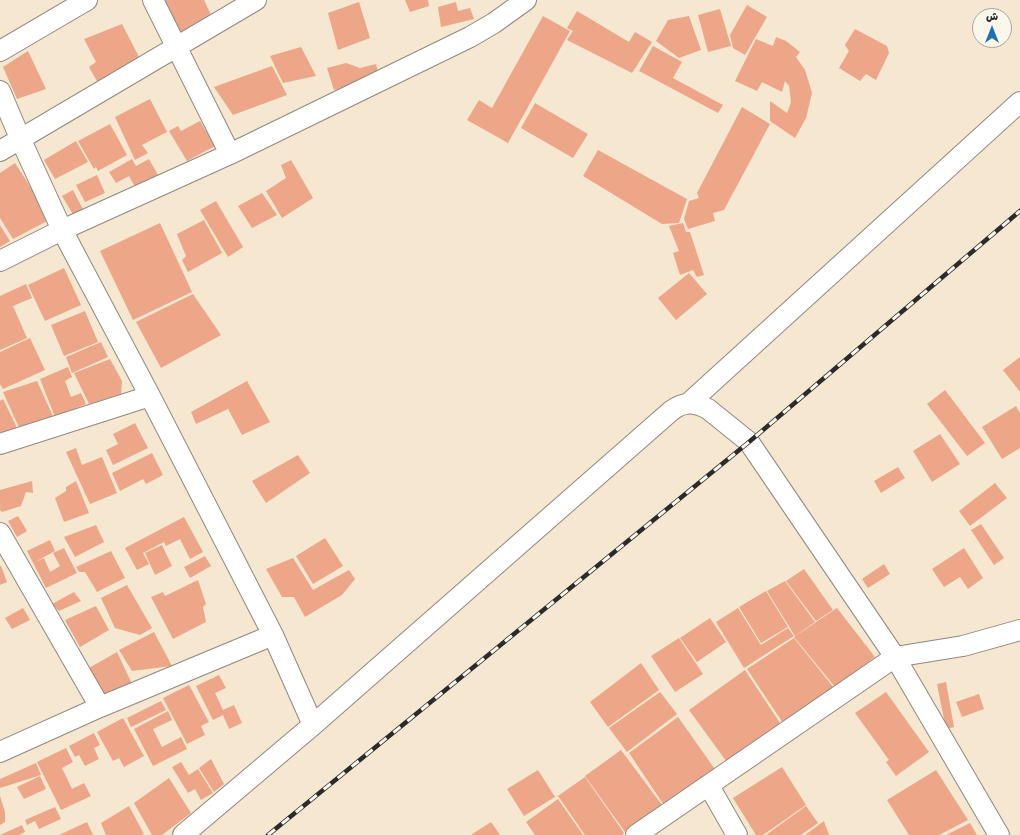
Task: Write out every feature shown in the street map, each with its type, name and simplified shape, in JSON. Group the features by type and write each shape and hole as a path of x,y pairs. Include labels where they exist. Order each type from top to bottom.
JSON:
{"street":[{"path":"0,51 87,0"},
{"path":"153,0 230,154"},
{"path":"0,151 256,0"},
{"path":"0,261 62,230 230,154 470,37 526,0"},
{"path":"0,91 62,230 150,396 272,635 313,725"},
{"path":"690,403 1020,102"},
{"path":"0,444 150,396"},
{"path":"183,835 313,725 672,411 684,404 690,403 702,405 749,442 895,657 999,835"},
{"path":"1,538 100,706"},
{"path":"636,835 895,657 963,646 1020,630"},
{"path":"0,752 100,706 272,635"},
{"path":"709,786 737,835"}],"building":[{"path":"163,0 204,0 211,15 179,33"},
{"path":"405,0 428,0 429,6 410,12"},
{"path":"359,2 370,38 338,50 328,13"},
{"path":"456,2 458,11 470,8 474,19 441,27 438,7"},
{"path":"747,5 767,17 745,55 733,48 730,35"},
{"path":"720,9 731,46 708,52 698,15"},
{"path":"577,11 629,42 635,32 652,42 632,73 567,40 573,31 567,28"},
{"path":"543,16 570,31 508,143 467,120 479,100 492,108"},
{"path":"689,16 701,50 679,58 656,41 668,20"},
{"path":"122,24 139,57 130,62 133,71 98,83 89,67 96,62 84,39"},
{"path":"855,29 887,46 889,53 876,80 866,74 860,81 839,68 849,51 845,45"},
{"path":"776,37 786,41 800,52 796,57 805,70 812,93 806,118 795,138 770,121 770,101 787,113 791,102 789,86 785,81 782,92 762,82 757,91 735,81 756,39 773,46"},
{"path":"653,46 682,62 673,78 723,105 718,113 639,71"},
{"path":"301,47 316,76 283,83 270,56"},
{"path":"28,51 46,89 17,99 3,67"},
{"path":"346,63 360,68 376,64 380,79 334,90 327,68"},
{"path":"272,66 287,95 233,115 214,87"},
{"path":"150,99 167,132 142,145 148,153 135,160 115,117"},
{"path":"535,103 588,134 573,158 521,128"},
{"path":"742,107 770,124 724,210 713,213 715,221 688,229 684,219 689,201 699,198 697,193"},
{"path":"200,121 215,146 187,161 169,131 178,126 181,131"},
{"path":"110,124 127,155 98,171 96,167 94,169 78,141"},
{"path":"76,141 88,162 55,179 44,160"},
{"path":"598,150 687,199 679,223 662,224 583,176"},
{"path":"132,159 136,166 149,159 162,182 139,194 129,176 116,183 109,172"},
{"path":"291,160 313,198 282,218 266,191 286,178 281,165"},
{"path":"15,163 51,219 13,239 0,218 0,173"},
{"path":"97,175 105,193 85,202 76,185"},
{"path":"73,190 86,215 77,221 62,196"},
{"path":"262,193 277,215 252,228 238,206"},
{"path":"216,201 243,247 228,257 200,210"},
{"path":"204,220 222,253 188,272 182,260 186,256 177,234"},
{"path":"160,223 192,292 133,320 100,251"},
{"path":"683,223 686,232 690,232 704,275 697,277 693,270 680,275 673,253 679,251 669,226"},
{"path":"0,225 10,241 0,247"},
{"path":"64,268 81,305 45,321 28,285"},
{"path":"689,273 707,294 676,320 658,298"},
{"path":"26,284 32,298 13,306 27,338 0,350 0,296"},
{"path":"193,294 221,335 161,368 136,322"},
{"path":"85,311 98,342 64,356 51,325"},
{"path":"30,338 45,370 3,389 0,384 0,352"},
{"path":"101,342 108,357 72,373 66,357"},
{"path":"1020,357 1020,392 1003,370"},
{"path":"110,359 122,381 121,394 89,404 74,373"},
{"path":"68,367 72,377 65,381 71,397 81,393 86,404 55,417 40,379"},
{"path":"37,381 56,423 21,432 3,392"},
{"path":"247,381 270,422 242,435 228,409 196,424 191,412"},
{"path":"945,390 985,443 967,456 927,404"},
{"path":"3,399 17,428 0,433 0,401"},
{"path":"1016,406 1020,413 1020,448 1002,459 982,427"},
{"path":"135,423 148,448 113,465 106,450 118,444 113,434"},
{"path":"940,434 960,464 932,482 913,451"},
{"path":"76,448 82,465 102,457 117,493 90,504 66,452"},
{"path":"152,453 163,475 146,484 143,479 120,491 112,473"},
{"path":"298,455 310,473 266,503 252,481"},
{"path":"898,467 905,478 881,493 874,481"},
{"path":"32,481 33,493 26,492 21,506 2,512 0,510 0,490"},
{"path":"76,481 89,513 64,522 55,498 66,491 66,487"},
{"path":"995,483 1007,498 970,526 959,511"},
{"path":"18,516 27,531 17,537 8,521"},
{"path":"184,517 203,552 190,559 180,539 166,546 164,542 143,553 149,564 137,570 125,548"},
{"path":"981,524 1004,558 994,565 971,530"},
{"path":"96,525 104,542 75,557 64,537"},
{"path":"325,538 343,566 313,584 296,556"},
{"path":"50,540 55,551 35,562 44,558 50,572 60,566 53,553 64,548 77,573 46,588 27,551"},
{"path":"162,545 172,566 155,575 145,553"},
{"path":"964,548 983,578 968,589 960,577 944,587 932,569"},
{"path":"111,551 125,578 97,592 85,572 79,572 76,567"},
{"path":"205,556 211,566 190,578 184,567"},
{"path":"293,558 313,590 349,570 355,579 342,595 305,617 294,597 282,597 266,569"},
{"path":"884,564 890,574 868,588 862,579"},
{"path":"0,566 7,582 0,585"},
{"path":"804,569 833,610 816,621 786,581"},
{"path":"198,580 206,604 203,607 206,622 173,639 151,597 163,592 165,596"},
{"path":"785,581 815,622 795,636 767,591"},
{"path":"127,585 152,628 140,635 115,628 101,598"},
{"path":"766,591 788,627 761,643 739,607"},
{"path":"74,592 81,601 59,611 52,604"},
{"path":"96,606 109,630 80,647 65,620"},
{"path":"23,608 30,620 12,629 5,618"},
{"path":"738,608 761,645 788,628 794,636 744,668 716,622"},
{"path":"837,608 875,657 835,687 794,637"},
{"path":"710,618 726,642 697,662 680,638"},
{"path":"154,632 172,666 132,671 119,650"},
{"path":"679,638 703,674 675,692 651,656"},
{"path":"794,638 834,688 785,726 747,669"},
{"path":"117,652 132,684 106,697 89,668"},
{"path":"641,663 659,690 608,727 590,702"},
{"path":"745,670 782,726 729,765 689,710"},
{"path":"219,675 226,688 215,693 223,710 234,705 242,723 229,729 223,715 213,720 196,686"},
{"path":"946,682 954,727 946,729 937,684"},
{"path":"189,685 209,722 201,726 205,735 187,744 163,698"},
{"path":"660,692 677,714 627,752 609,728"},
{"path":"886,692 929,752 896,776 886,762 889,760 855,713"},
{"path":"979,694 984,709 962,717 956,702"},
{"path":"161,701 166,710 131,727 127,718"},
{"path":"168,711 172,720 153,729 162,747 181,737 187,749 153,766 134,729"},
{"path":"678,717 717,772 666,808 629,753"},
{"path":"123,718 144,756 124,767 119,758 113,761 97,732"},
{"path":"94,733 100,745 94,748 99,759 85,766 79,755 75,757 69,746"},
{"path":"66,748 73,762 62,768 72,789 84,783 91,796 61,810 37,762"},
{"path":"621,750 662,805 625,832 585,776"},
{"path":"211,759 224,784 214,792 199,768"},
{"path":"181,762 189,775 198,769 213,793 201,800 195,789 188,793 172,767"},
{"path":"36,763 41,775 0,788 0,779"},
{"path":"782,767 806,805 763,835 756,835 733,798"},
{"path":"538,770 555,797 524,816 507,789"},
{"path":"936,770 968,820 939,835 909,835 887,800"},
{"path":"40,776 46,789 24,799 17,787"},
{"path":"585,777 624,833 622,835 585,835 558,796"},
{"path":"169,778 191,813 162,835 152,835 134,803"},
{"path":"0,796 5,812 5,822 0,825"},
{"path":"558,799 583,835 535,835 526,822"},
{"path":"129,806 144,834 106,835 101,823"},
{"path":"806,806 818,823 801,835 766,835"},
{"path":"55,807 61,819 39,829 35,821 27,825 25,820"},
{"path":"824,821 829,835 805,835"},
{"path":"87,822 93,835 59,835"},
{"path":"491,822 500,835 471,835"},
{"path":"970,823 977,835 946,835"},
{"path":"22,825 25,832 19,835 0,835"}],"railway":[{"path":"268,835 749,442 1020,211"}]}
